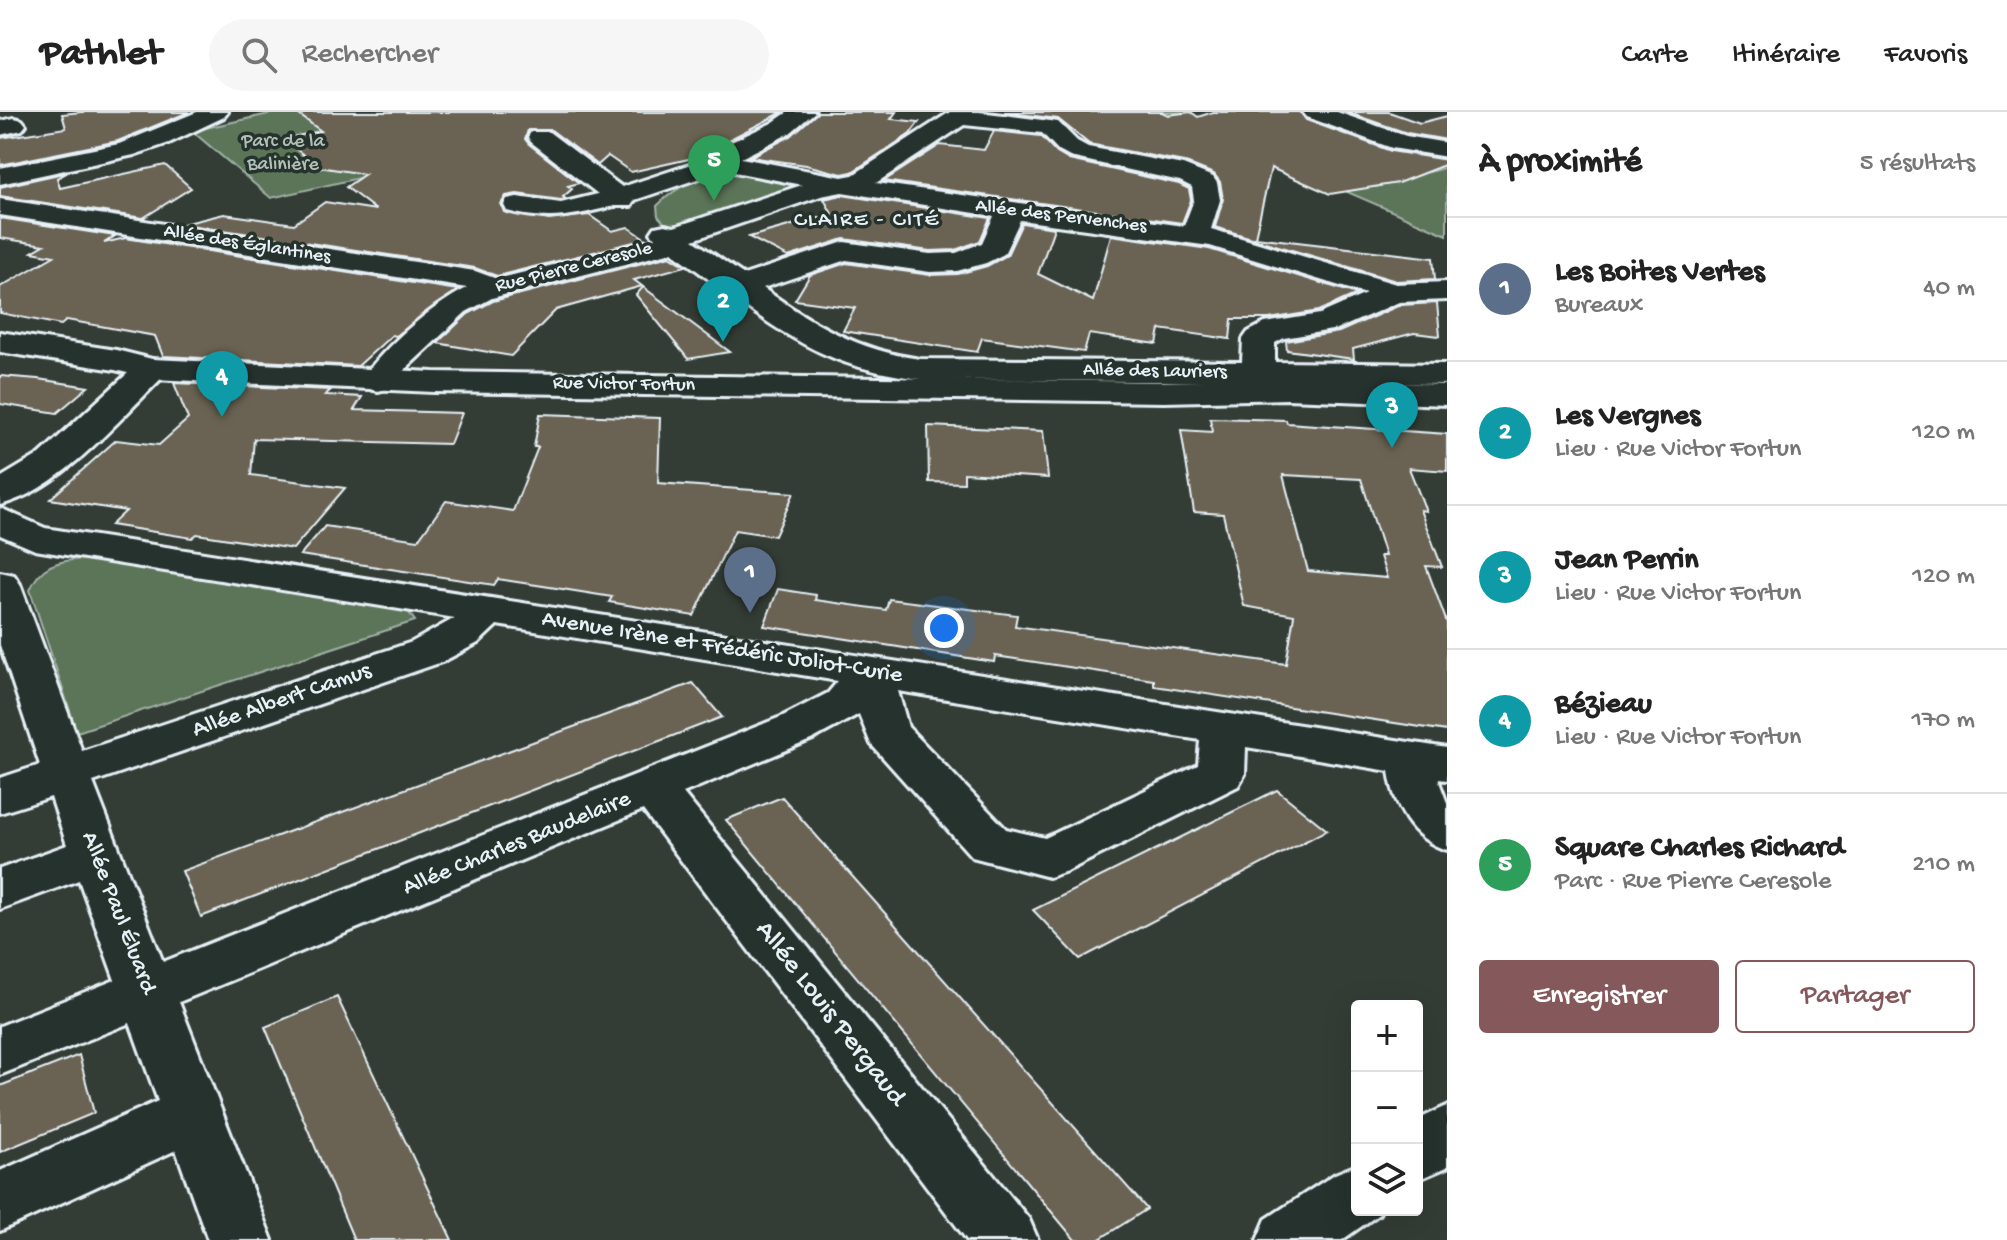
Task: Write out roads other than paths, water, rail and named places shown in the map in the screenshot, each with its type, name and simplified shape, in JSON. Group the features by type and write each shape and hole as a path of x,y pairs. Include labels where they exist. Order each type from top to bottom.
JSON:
{"street":[{"path":"0,176 125,150 216,112"},
{"path":"517,205 554,211 620,199 722,162 736,149 781,128 803,112"},
{"path":"1315,112 1401,143 1447,150"},
{"path":"961,115 1053,120 1068,146 1079,152 1175,169 1204,183 1207,200 1195,234"},
{"name":"Rue Pierre Ceresole","path":"378,381 385,370 455,306 493,288 660,247 669,236 816,189 861,181 961,115"},
{"path":"540,137 620,199"},
{"name":"Allée des Pervenches","path":"722,162 903,196 1195,234 1394,293"},
{"name":"Allée des Églantines","path":"0,207 475,280 493,288"},
{"path":"740,286 844,251 930,263 957,262 976,257 994,248 1010,211"},
{"name":"Allée des Lauriers","path":"669,236 811,337 865,360 920,369 1255,383 1447,374"},
{"path":"1255,383 1259,339 1276,330 1327,322 1394,293 1447,291"},
{"name":"Rue Victor Fortun","path":"0,342 116,360 152,369 378,381 1255,383 1287,389 1447,395"},
{"path":"0,494 53,462 152,369"},
{"name":"Rue Victor Fortun","path":"1255,383 1290,399 1447,409"},
{"name":"Avenue Irène et Frédéric Joliot-Curie","path":"0,520 35,538 1429,761"},
{"name":"Allée Paul Éluard","path":"0,584 95,854 240,1240"},
{"name":"Allée Albert Camus","path":"0,796 427,652 463,634 488,611"},
{"path":"870,671 887,733 990,844 1049,858 1221,774 1224,728"},
{"name":"Allée Charles Baudelaire","path":"0,1051 653,789 797,728 844,703 870,671"},
{"path":"1429,761 1416,797 1425,811 1447,832"},
{"name":"Allée Louis Pergaud","path":"653,789 1006,1240"},
{"path":"0,889 95,854"},
{"path":"0,1202 193,1113"},
{"path":"1423,1149 1447,1133"},
{"path":"1289,1240 1351,1198"}],"place":[{"name":"Square Charles Richard","path":"714,201"},
{"name":"Les Vergnes","path":"723,342"},
{"name":"Bézieau","path":"222,417"},
{"name":"Jean Perrin","path":"1392,448"},
{"name":"Les Boites Vertes","path":"750,613"}],"district":[{"name":"CLAIRE - CITÉ","path":"867,221"}],"park label":[{"name":"Parc de la Balinière","path":"283,154"}]}
